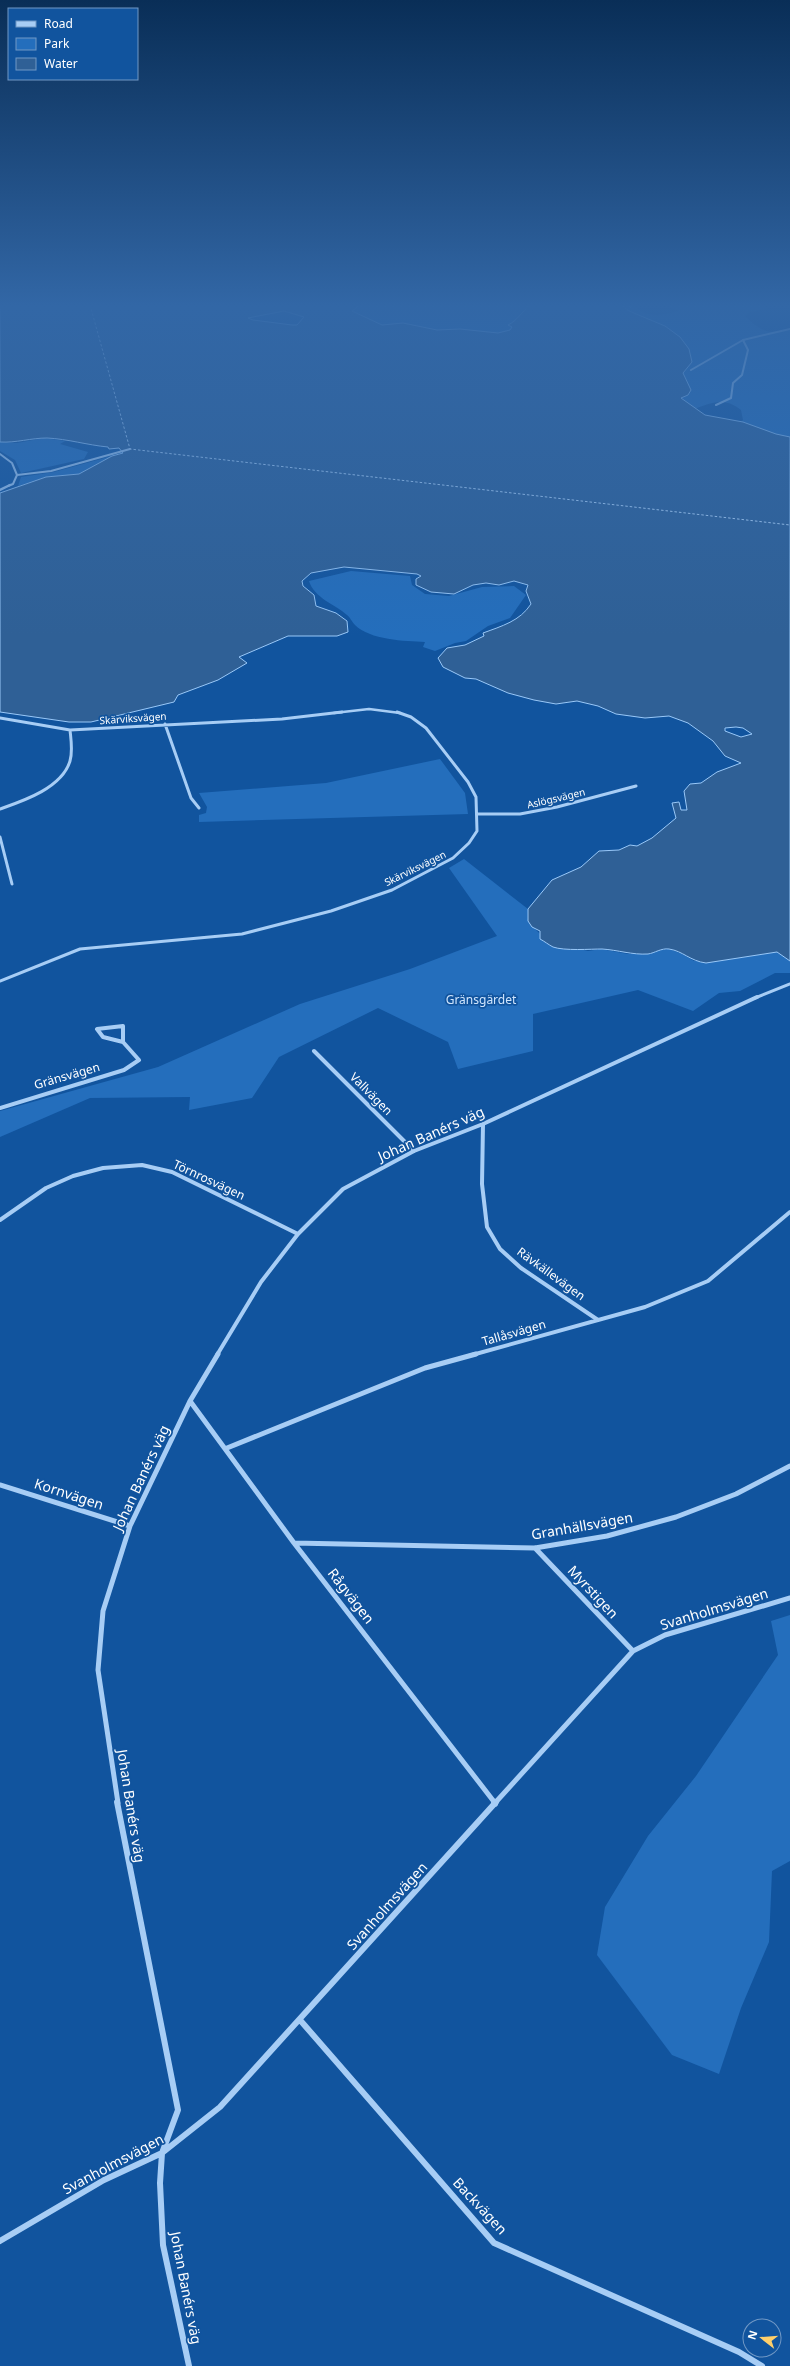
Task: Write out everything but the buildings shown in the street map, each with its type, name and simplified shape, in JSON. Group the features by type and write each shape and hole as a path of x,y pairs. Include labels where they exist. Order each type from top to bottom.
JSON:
{"street":[{"path":"17,475 51,471 130,449"},
{"path":"0,454 12,463 17,475"},
{"path":"0,490 12,484 17,475"},
{"name":"Skärviksvägen","path":"0,718 70,730 282,719 369,709 394,711 411,717 426,728 468,782 476,797 478,814 477,831 469,843 453,858 392,890 331,911 242,934 80,949 0,981"},
{"path":"165,724 191,798 199,808"},
{"path":"0,809 45,789 58,779 69,763 70,730"},
{"name":"Aslögsvägen","path":"478,814 520,814 557,807 636,786"},
{"path":"0,837 12,884"},
{"name":"Johan Banérs väg","path":"189,2366 163,2245 160,2183 162,2153 178,2110 120,1827 98,1670 103,1611 130,1526 190,1401 261,1282 298,1234 343,1189 414,1152 483,1124 778,987 790,984"},
{"path":"123,1026 124,1042 103,1037 97,1029 123,1026"},
{"name":"Gränsvägen","path":"0,1108 124,1070 139,1060 124,1042"},
{"name":"Vallvägen","path":"314,1051 414,1152"},
{"name":"Rävkällevägen","path":"483,1124 482,1184 487,1227 500,1249 521,1268 598,1320"},
{"name":"Törnrosvägen","path":"0,1220 46,1188 73,1176 103,1168 142,1165 172,1172 298,1234"},
{"name":"Tallåsvägen","path":"226,1448 425,1368 646,1308 708,1281 790,1212"},
{"name":"Rågvägen","path":"190,1401 226,1448 294,1543 496,1804"},
{"name":"Granhällsvägen","path":"294,1543 535,1548 607,1536 676,1517 736,1494 790,1466"},
{"name":"Kornvägen","path":"0,1485 130,1526"},
{"name":"Myrstigen","path":"535,1548 633,1651"},
{"name":"Svanholmsvägen","path":"0,2241 104,2180 162,2153 220,2108 633,1651 665,1635 790,1598"},
{"name":"Backvägen","path":"300,2020 494,2243 739,2352 762,2366"}],"green space":[{"path":"742,415 790,415 790,437 776,436 740,423 743,420"},
{"path":"44,438 65,441 60,444 88,452 84,459 21,473 15,460 0,451 0,442 17,443"},
{"path":"112,456 79,474 46,477 18,486 21,477 54,472"},
{"path":"351,571 410,576 412,585 425,594 449,596 482,587 514,586 526,595 510,618 488,626 466,641 455,643 435,651 423,647 425,642 388,639 369,634 361,630 347,615 320,597 309,581"},
{"path":"440,759 465,793 468,814 199,822 199,815 206,813 207,807 199,793 326,783"},
{"name":"Gränsgärdet","path":"464,859 528,909 528,919 530,923 554,947 576,948 588,951 601,949 628,954 650,954 660,950 669,949 683,954 694,961 719,961 777,952 790,961 790,973 775,973 740,991 719,993 693,1011 638,990 533,1014 533,1051 458,1069 448,1042 378,1008 279,1057 252,1098 189,1110 190,1097 90,1098 0,1137 0,1111 158,1067 300,1004 410,969 497,936 449,868"},
{"path":"790,1615 790,1861 772,1871 769,1942 741,2008 719,2074 672,2055 597,1955 605,1907 648,1836 696,1776 778,1655 771,1621"}],"water":[{"path":"0,415 707,415 743,422 776,434 790,437 790,961 777,952 706,963 669,949 642,954 602,949 564,949 553,947 540,939 540,931 532,927 528,921 528,909 552,880 581,867 599,851 619,850 630,845 637,846 652,838 676,818 672,803 679,802 681,810 687,810 684,791 690,784 701,783 717,772 741,763 725,756 713,741 688,723 669,716 645,718 616,714 598,706 577,701 556,704 534,700 508,693 476,679 465,678 443,667 438,658 447,648 465,645 484,636 483,633 510,622 522,615 531,604 526,591 528,585 514,581 499,585 486,583 473,585 454,594 431,592 416,585 416,579 421,576 417,574 344,567 311,573 302,581 303,586 314,595 316,606 336,613 347,621 348,632 337,636 288,636 239,657 247,663 218,680 178,695 174,702 91,722 69,722 0,712 0,493 46,477 79,474 112,456 123,453 119,448 109,449 108,447 47,438 0,442","holes":["725,728 743,728 752,734 741,737 725,731"]}],"ferry route":[{"path":"121,415 130,449 790,525"}]}
